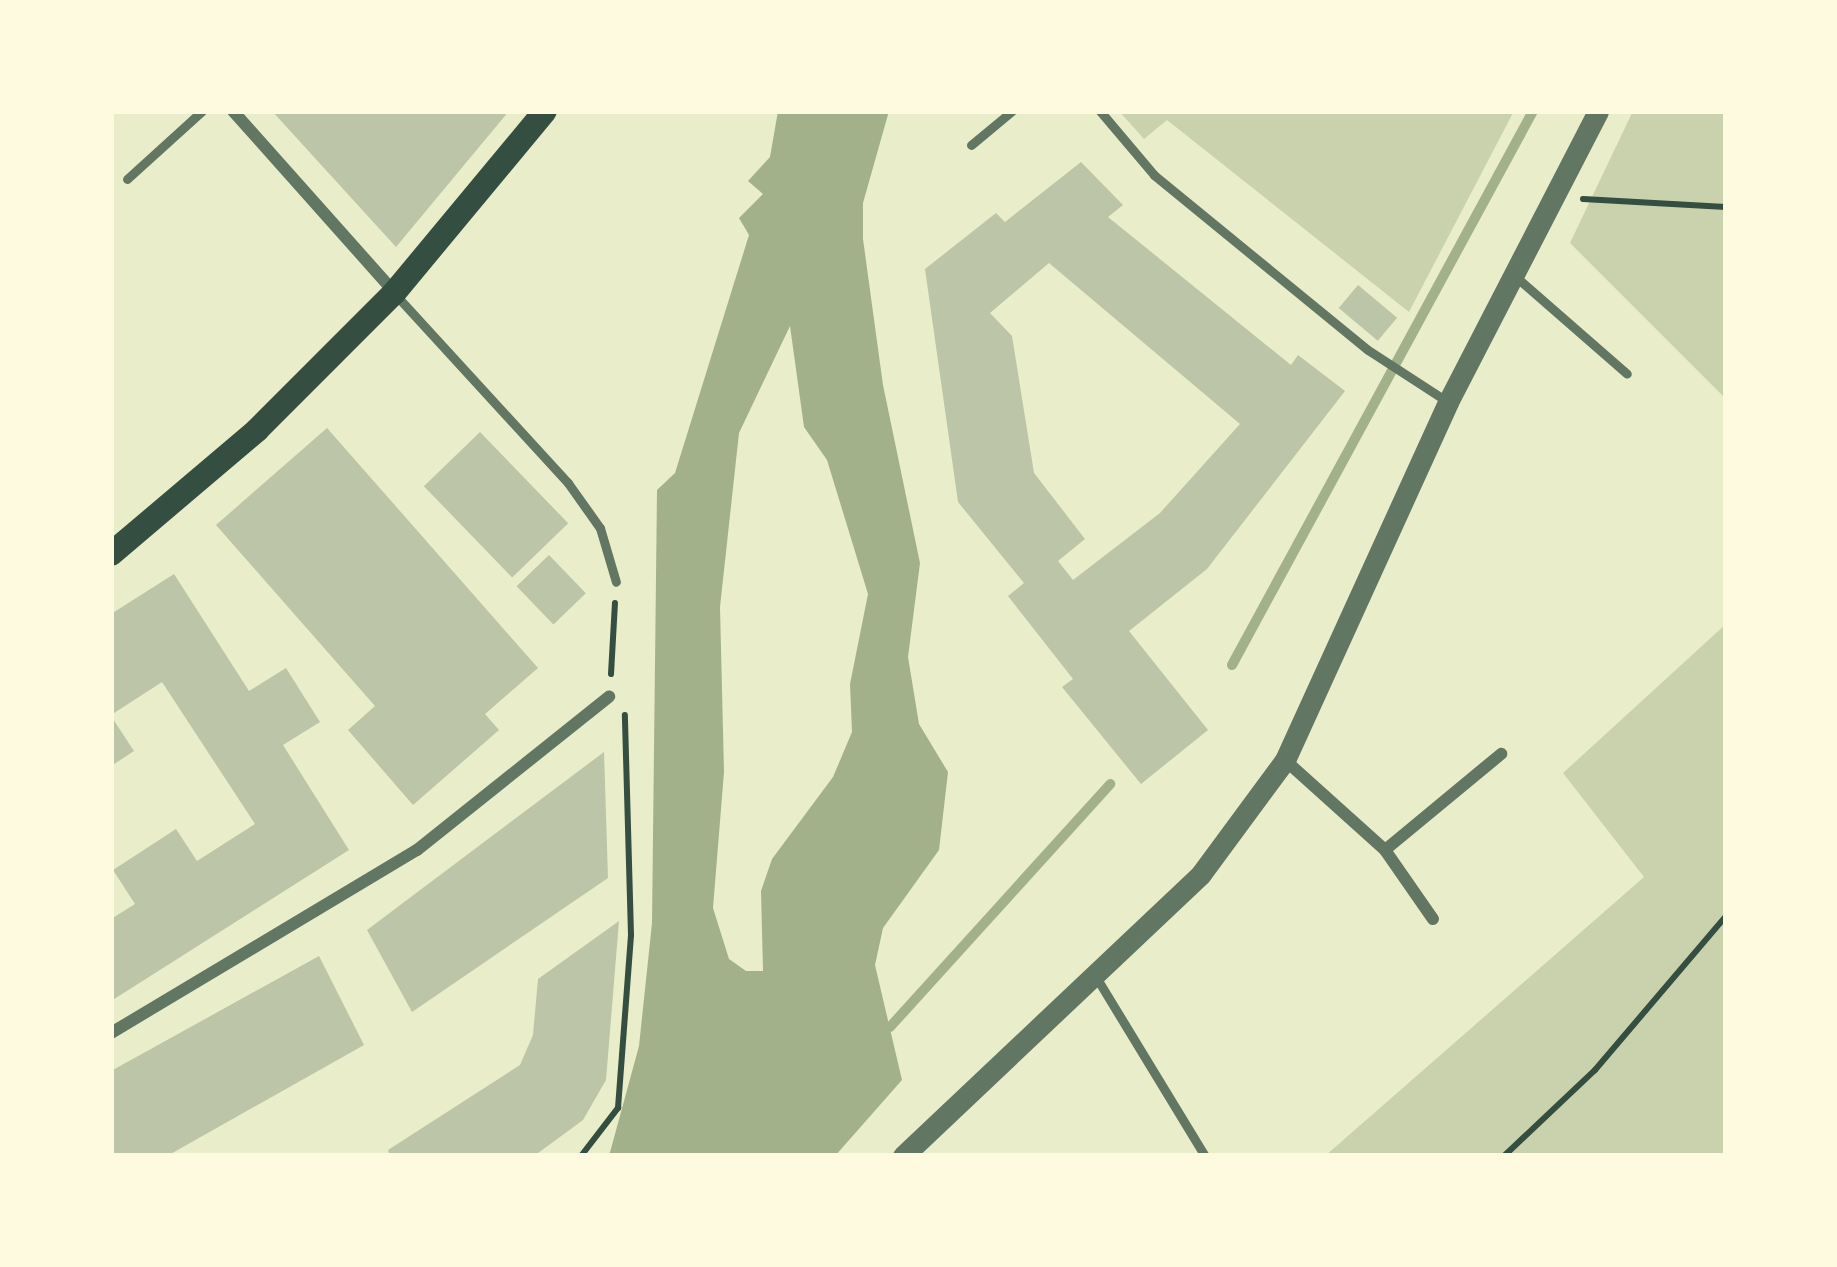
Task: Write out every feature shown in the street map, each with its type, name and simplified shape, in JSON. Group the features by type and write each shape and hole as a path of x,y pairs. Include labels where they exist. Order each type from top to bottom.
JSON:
{"main road":[{"path":"111,554 257,430 394,293 545,111"}],"street":[{"path":"232,111 394,293"},
{"path":"903,1156 1201,874 1285,760 1448,402 1598,111"},
{"path":"111,1033 417,850 609,697"},
{"path":"1385,850 1501,754"},
{"path":"1285,760 1385,850 1433,919"}],"lane":[{"path":"128,179 202,111"},
{"path":"971,145 1012,111"},
{"path":"1100,111 1154,175 1368,350 1448,402"},
{"path":"1516,277 1627,374"},
{"path":"394,293 568,483 600,528 616,582"},
{"path":"1096,977 1205,1156"}],"path":[{"path":"1555,198 1726,207"},
{"path":"609,697 616,582"},
{"path":"581,1156 618,1108 631,935 625,710"},
{"path":"1504,1156 1595,1070 1726,916"}],"shaded area":[{"path":"778,111 889,111 863,203 863,239 883,385 920,563 908,657 919,724 948,772 939,850 883,928 875,965 902,1080 835,1156 609,1156 639,1046 652,923 657,490 675,473 749,235 739,218 763,194 748,181 770,157","holes":["790,326 804,427 827,460 868,594 850,684 852,732 833,777 772,859 761,891 763,971 746,971 729,959 713,908 724,772 720,607 739,433"]},
{"path":"1119,111 1514,111 1409,312 1167,120 1144,139"},
{"path":"1633,111 1726,111 1726,399 1570,243"},
{"path":"1726,624 1726,1156 1325,1156 1644,877 1563,773"}],"building":[{"path":"272,111 509,111 396,247"},
{"path":"1081,162 1123,205 1108,217 1291,365 1298,355 1345,391 1207,569 1129,631 1208,730 1141,784 1062,687 1073,679 1008,596 1024,583 958,502 925,269 996,213 1005,222","holes":["1049,263 1240,424 1160,513 1073,580 1058,561 1085,539 1034,473 1012,336 990,313"]},
{"path":"1358,285 1397,318 1378,341 1339,308"},
{"path":"327,428 538,668 485,714 499,730 413,805 348,730 375,706 216,525"},
{"path":"480,432 568,523 512,578 424,486"},
{"path":"549,555 586,593 553,624 517,586"},
{"path":"174,574 249,691 286,668 320,722 283,745 349,850 111,1001 111,919 135,904 113,870 176,829 197,861 255,824 162,682 111,715 111,614"},
{"path":"111,716 134,751 111,766"},
{"path":"604,752 608,878 412,1012 367,930"},
{"path":"619,921 606,1080 583,1120 534,1156 390,1156 388,1150 520,1065 533,1035 538,979"},
{"path":"319,956 364,1045 167,1156 111,1156 111,1071"}],"waterway":[{"path":"1232,665 1533,111"},
{"path":"890,1027 1110,784"}]}
